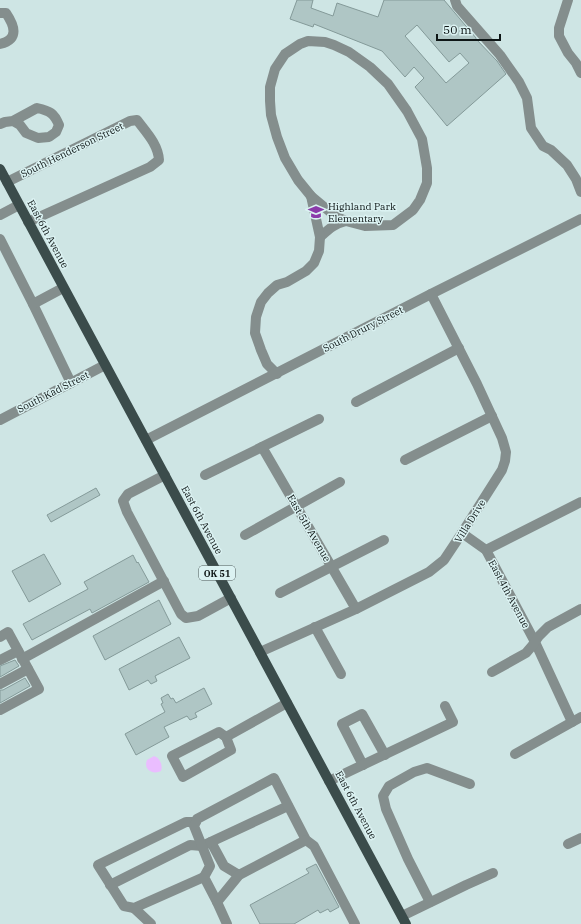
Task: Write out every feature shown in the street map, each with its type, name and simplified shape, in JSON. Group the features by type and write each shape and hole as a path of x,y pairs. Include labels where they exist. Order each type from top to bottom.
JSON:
{"main road":[{"name":"East 6th Avenue","path":"0,168 63,288 404,920"}],"street":[{"path":"455,0 457,6 500,55 519,82 527,98 531,128 543,146 551,150 567,165 576,179 581,192"},
{"path":"568,0 559,28 559,36 581,73"},
{"path":"0,13 6,13 14,29 10,39 0,44"},
{"path":"308,41 326,42 334,45 349,52 370,67 388,84 407,111 422,140 427,168 427,183 420,200 413,210 393,226 364,226 346,221 335,216 311,196 298,180 285,158 271,115 270,87 275,69 285,54 300,44 308,41"},
{"name":"South Henderson Street","path":"7,182 130,121 137,120 151,138 159,154 159,160 150,167 28,222"},
{"path":"0,124 13,121"},
{"path":"277,374 267,364 261,350 256,333 256,317 261,302 268,293 277,285 287,282 306,272 314,263 319,251 320,236 311,196"},
{"path":"0,215 19,205"},
{"name":"South Drury Street","path":"146,440 581,219"},
{"path":"320,236 332,226 346,221"},
{"path":"0,239 71,383"},
{"path":"33,304 63,288"},
{"name":"Villa Drive","path":"260,652 356,609 429,572 444,560 502,470 506,452 502,438 431,294"},
{"path":"356,402 458,348"},
{"name":"South Kad Street","path":"0,420 105,365"},
{"path":"405,460 492,416"},
{"path":"205,475 319,419"},
{"name":"East 5th Avenue","path":"262,447 356,609"},
{"path":"165,476 128,494 123,500 127,512 181,614 186,618 198,616 231,598"},
{"path":"245,535 340,482"},
{"path":"486,550 581,502"},
{"name":"East 4th Avenue","path":"462,533 486,550 577,719"},
{"path":"280,593 384,540"},
{"path":"0,660 20,655 164,581"},
{"path":"492,672 526,653 548,627 581,609"},
{"path":"315,627 341,674"},
{"path":"0,637 8,632 39,688 0,710"},
{"path":"0,684 28,669"},
{"path":"226,737 287,703"},
{"path":"329,781 453,722 445,706"},
{"path":"363,765 342,724 362,714 384,755"},
{"path":"514,754 577,719"},
{"path":"219,732 226,737 231,750 183,777 172,756 219,732"},
{"path":"430,902 408,859 386,809 383,796 389,786 414,772 427,768 470,784"},
{"path":"134,908 204,877 210,866 194,826 197,819 274,778 306,840 314,846 355,924"},
{"path":"110,885 190,845 202,846 288,806"},
{"path":"151,924 134,908 124,906 98,865 186,822 196,822"},
{"path":"568,844 581,838"},
{"path":"217,902 239,875 306,840"},
{"path":"212,842 224,866 239,875"},
{"path":"404,920 430,902 493,873"},
{"path":"204,877 227,924"}],"shaded area":[{"path":"154,756 158,758 161,764 161,771 152,772 146,766 147,760"}],"building":[{"path":"297,0 313,0 311,8 333,16 337,3 378,17 384,0 444,0 476,39 497,61 506,74 447,126 415,87 424,78 414,67 405,77 382,51 314,24 313,27 290,19","holes":["417,25 449,62 460,53 469,63 446,83 405,36"]},
{"path":"96,488 100,495 51,522 47,515"},
{"path":"44,554 61,584 29,602 12,571"},
{"path":"133,555 149,582 92,613 90,609 32,640 23,624 88,589 84,582"},
{"path":"159,600 171,624 105,660 93,636"},
{"path":"179,637 190,658 155,676 157,681 151,684 148,680 129,690 119,669"},
{"path":"15,660 19,666 0,677 0,666"},
{"path":"25,678 30,686 0,703 0,690 3,690"},
{"path":"204,688 212,704 195,713 197,717 190,720 187,716 164,727 169,737 136,755 125,734 165,712 161,704 163,703 161,698 168,694 176,703"},
{"path":"316,864 339,907 330,912 328,909 320,913 318,910 294,924 260,924 250,905 309,873 306,869"}],"place":[{"name":"Highland Park Elementary","path":"316,212"}]}
